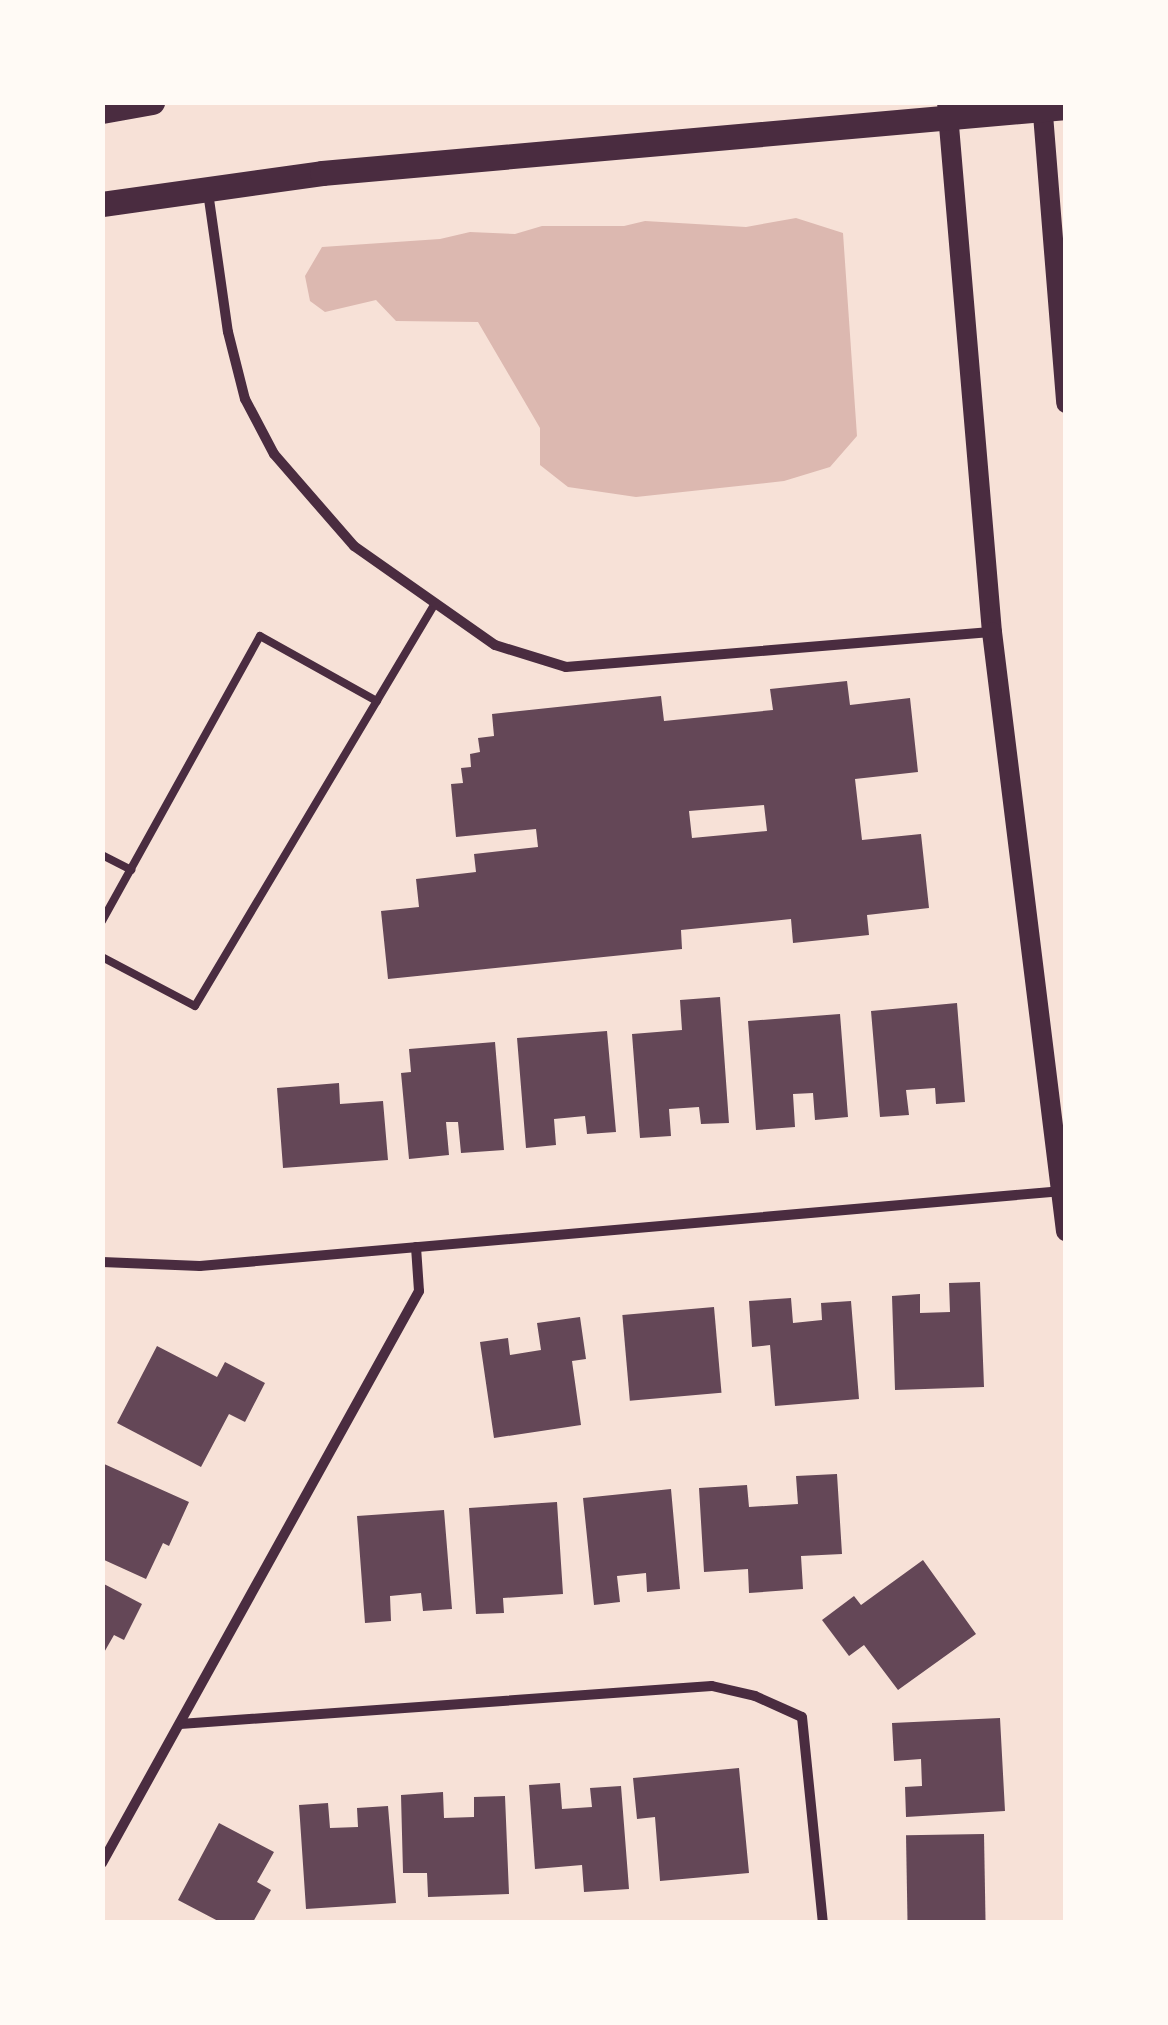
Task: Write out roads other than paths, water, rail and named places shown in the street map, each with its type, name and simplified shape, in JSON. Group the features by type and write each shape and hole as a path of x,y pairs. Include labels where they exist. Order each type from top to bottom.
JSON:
{"main road":[{"path":"102,111 152,102"},
{"path":"102,204 207,186 947,109 1050,106 1066,403"},
{"path":"947,109 992,632 1066,1231"}],"street":[{"path":"207,186 236,366 245,399 274,454 354,546 496,645 566,667 992,632"},
{"path":"102,1262 200,1266 1064,1191"},
{"path":"102,1864 419,1292 416,1247"},
{"path":"180,1724 712,1686 755,1696 802,1717 823,1922"}],"lane":[{"path":"102,957 195,1006 435,603"},
{"path":"102,920 260,636 377,701"},
{"path":"102,855 131,870"}]}
